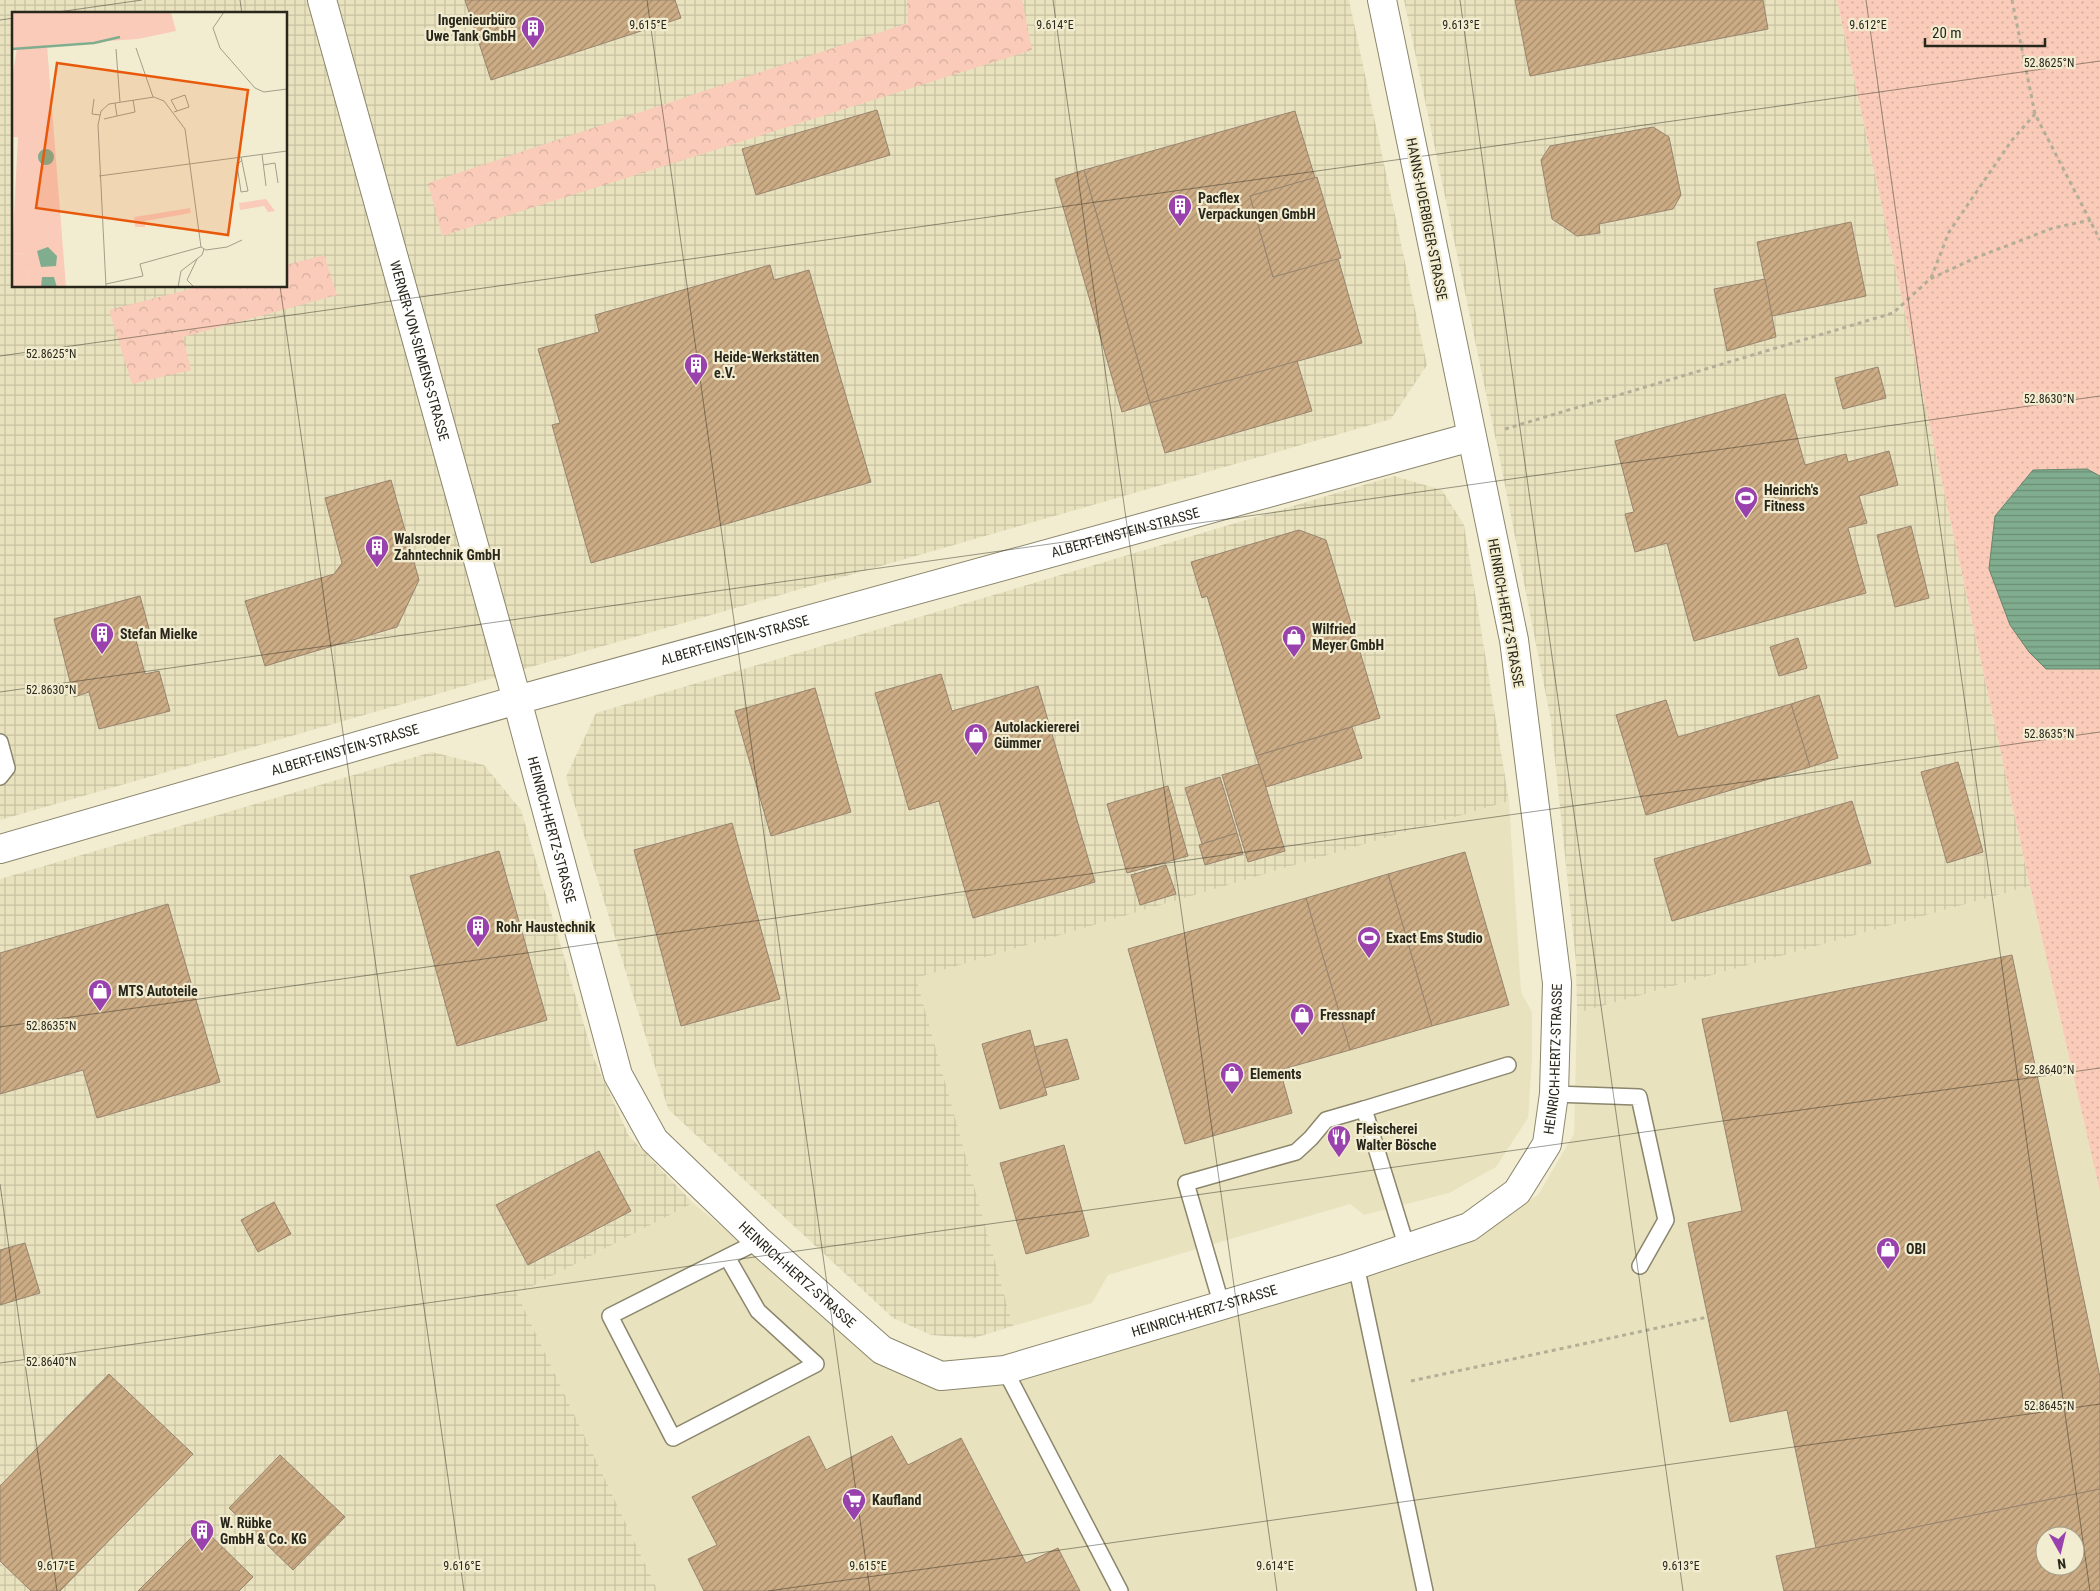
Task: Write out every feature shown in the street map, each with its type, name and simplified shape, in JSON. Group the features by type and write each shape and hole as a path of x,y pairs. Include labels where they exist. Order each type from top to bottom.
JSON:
{"street":[{"name":"WERNER-VON-SIEMENS-STRASSE","path":"322,0 517,700"},
{"name":"HANNS-HOERBIGER-STRASSE","path":"1382,0 1471,437"},
{"name":"ALBERT-EINSTEIN-STRASSE","path":"0,849 517,700 1471,437"},
{"name":"HEINRICH-HERTZ-STRASSE","path":"517,700 618,1075 654,1140 759,1241 882,1350 941,1376 1005,1370 1356,1265 1469,1227 1517,1192 1547,1144 1554,1094 1556,973 1514,640 1471,437"}],"lane":[{"path":"0,742 8,768 0,777"},
{"path":"1222,1306 1186,1183 1296,1152 1326,1120 1508,1065"},
{"path":"1554,1094 1639,1097 1666,1220 1640,1266"},
{"path":"1364,1109 1406,1248"},
{"path":"727,1257 758,1311 816,1364 673,1438 610,1316 727,1257 759,1241"},
{"path":"1356,1265 1425,1591"},
{"path":"1005,1370 1120,1591"}],"path":[{"path":"2012,0 2035,114 2100,240"},
{"path":"1930,278 1949,232 2012,140 2035,114"},
{"path":"1471,437 1515,426 1893,313 1930,278 1975,258 2053,228 2090,220"},
{"path":"1382,1387 1708,1316"}],"shaded area":[{"path":"0,0 1349,0 1427,365 1391,419 0,820"},
{"path":"1404,0 1837,0 2030,886 1577,1013 1576,962 1551,721 1502,470"},
{"path":"2087,469 2100,476 2100,669 2046,669 2029,652 2010,625 1989,569 1995,516 2033,470"},
{"path":"1394,476 1442,490 1464,525 1509,801 916,978 1013,1326 974,1338 931,1335 893,1318 668,1109 566,777 596,713"},
{"path":"432,752 484,765 521,810 594,1059 629,1136 693,1203 517,1294 658,1591 0,1591 0,879"},
{"path":"1509,801 1521,992 1532,1012 1532,1059 1528,1118 1496,1167 1449,1193 1364,1215 1350,1204 1108,1275 1092,1303 1013,1326 915,978"},
{"path":"2030,886 2100,1192 2100,1591 658,1591 517,1294 693,1203 875,1353 932,1383 1465,1240 1538,1195 1574,1134 1577,1013"}],"green space":[{"path":"907,0 1022,0 1032,50 442,236 428,183 908,23"},
{"path":"1837,0 2100,0 2100,1192 2030,886"},
{"path":"324,255 337,295 183,337 191,370 132,384 109,310 194,288 288,288 288,264"}],"building":[{"name":"Ingenieurbüro Uwe Tank GmbH","path":"465,0 675,0 681,18 491,80"},
{"path":"1515,0 1763,0 1768,29 1530,76"},
{"path":"877,110 890,155 756,195 742,149"},
{"name":"Pacflex Verpackungen GmbH","path":"1295,111 1315,178 1250,196 1273,277 1338,258 1362,343 1150,403 1084,170"},
{"path":"1653,127 1669,137 1681,195 1673,209 1599,224 1600,233 1577,236 1552,219 1541,160 1550,146"},
{"path":"1084,170 1150,403 1122,412 1055,179"},
{"path":"1317,177 1341,258 1273,277 1250,196"},
{"path":"1851,222 1866,296 1772,316 1757,242"},
{"name":"Heide-Werkstätten e.V.","path":"770,265 774,280 809,270 871,482 591,563 552,425 560,423 538,349 599,332 595,315"},
{"path":"1765,279 1776,337 1727,351 1714,289"},
{"path":"1297,361 1312,411 1165,453 1150,403"},
{"path":"1878,367 1886,398 1843,409 1835,378"},
{"name":"Heinrich's Fitness","path":"1785,394 1805,465 1846,454 1848,462 1889,451 1898,485 1859,496 1867,523 1848,528 1866,593 1694,641 1667,543 1635,552 1625,514 1634,512 1615,441"},
{"name":"Walsroder Zahntechnik GmbH","path":"391,480 419,580 397,627 265,666 245,601 334,574 342,563 325,498"},
{"path":"1911,526 1929,598 1895,607 1877,535"},
{"name":"Wilfried Meyer GmbH","path":"1299,530 1326,540 1380,718 1256,756 1207,596 1202,598 1191,562"},
{"name":"Stefan Mielke","path":"140,596 151,636 136,640 145,674 159,671 170,711 99,729 89,692 74,697 54,619"},
{"path":"1798,638 1807,668 1779,676 1770,647"},
{"name":"Autolackiererei Gümmer","path":"941,674 952,711 1038,686 1095,882 973,918 939,801 909,810 875,693"},
{"path":"815,688 851,812 771,836 735,711"},
{"path":"1819,695 1838,758 1810,767 1791,704"},
{"path":"1666,700 1678,737 1791,704 1810,767 1646,815 1616,715"},
{"path":"1352,727 1362,758 1266,787 1256,756"},
{"path":"1958,762 1983,852 1947,863 1921,772"},
{"path":"1259,764 1285,851 1248,862 1222,775"},
{"path":"1220,777 1237,833 1202,844 1185,788"},
{"path":"1168,786 1188,856 1127,873 1107,804"},
{"path":"1852,801 1871,863 1672,921 1654,859"},
{"path":"732,823 780,999 681,1026 634,850"},
{"path":"1237,833 1243,854 1205,865 1199,845"},
{"name":"Rohr Haustechnik","path":"499,851 547,1020 457,1046 410,876"},
{"path":"1465,852 1509,1005 1432,1026 1388,874"},
{"path":"1166,865 1176,894 1140,905 1131,875"},
{"path":"1388,874 1432,1026 1350,1050 1306,898"},
{"path":"1306,898 1350,1050 1280,1070 1292,1113 1185,1144 1128,949"},
{"name":"MTS Autoteile","path":"168,904 220,1082 97,1118 83,1070 0,1094 0,953"},
{"name":"OBI","path":"2012,955 2100,1377 2100,1489 1816,1548 1787,1410 1730,1422 1688,1223 1742,1211 1702,1019"},
{"path":"1030,1030 1047,1095 1000,1109 982,1044"},
{"path":"1067,1039 1079,1079 1045,1088 1034,1047"},
{"path":"1064,1145 1089,1236 1026,1254 1000,1163"},
{"path":"599,1151 631,1211 528,1265 496,1205"},
{"path":"274,1202 291,1234 258,1252 241,1220"},
{"path":"25,1243 40,1293 0,1305 0,1250"},
{"path":"109,1374 193,1454 60,1591 31,1591 0,1561 0,1486"},
{"name":"Kaufland","path":"809,1436 826,1470 892,1436 908,1465 961,1438 1026,1563 1058,1548 1080,1591 704,1591 688,1559 717,1545 692,1497"},
{"path":"280,1455 345,1517 293,1570 229,1508"},
{"path":"2100,1489 2100,1591 1784,1591 1776,1556"},
{"name":"W. Rübke GmbH & Co. KG","path":"202,1527 253,1577 239,1591 138,1591"}],"place":[{"name":"Ingenieurbüro Uwe Tank GmbH","path":"533,49"},
{"name":"Pacflex Verpackungen GmbH","path":"1180,227"},
{"name":"Heide-Werkstätten e.V.","path":"696,386"},
{"name":"Heinrich's Fitness","path":"1746,519"},
{"name":"Walsroder Zahntechnik GmbH","path":"377,568"},
{"name":"Stefan Mielke","path":"102,655"},
{"name":"Wilfried Meyer GmbH","path":"1294,658"},
{"name":"Autolackiererei Gümmer","path":"976,756"},
{"name":"Rohr Haustechnik","path":"478,948"},
{"name":"Exact Ems Studio","path":"1369,959"},
{"name":"MTS Autoteile","path":"100,1012"},
{"name":"Fressnapf","path":"1302,1036"},
{"name":"Elements","path":"1232,1095"},
{"name":"Fleischerei Walter Bösche","path":"1339,1158"},
{"name":"OBI","path":"1888,1270"},
{"name":"Kaufland","path":"854,1521"},
{"name":"W. Rübke GmbH & Co. KG","path":"202,1552"}]}
